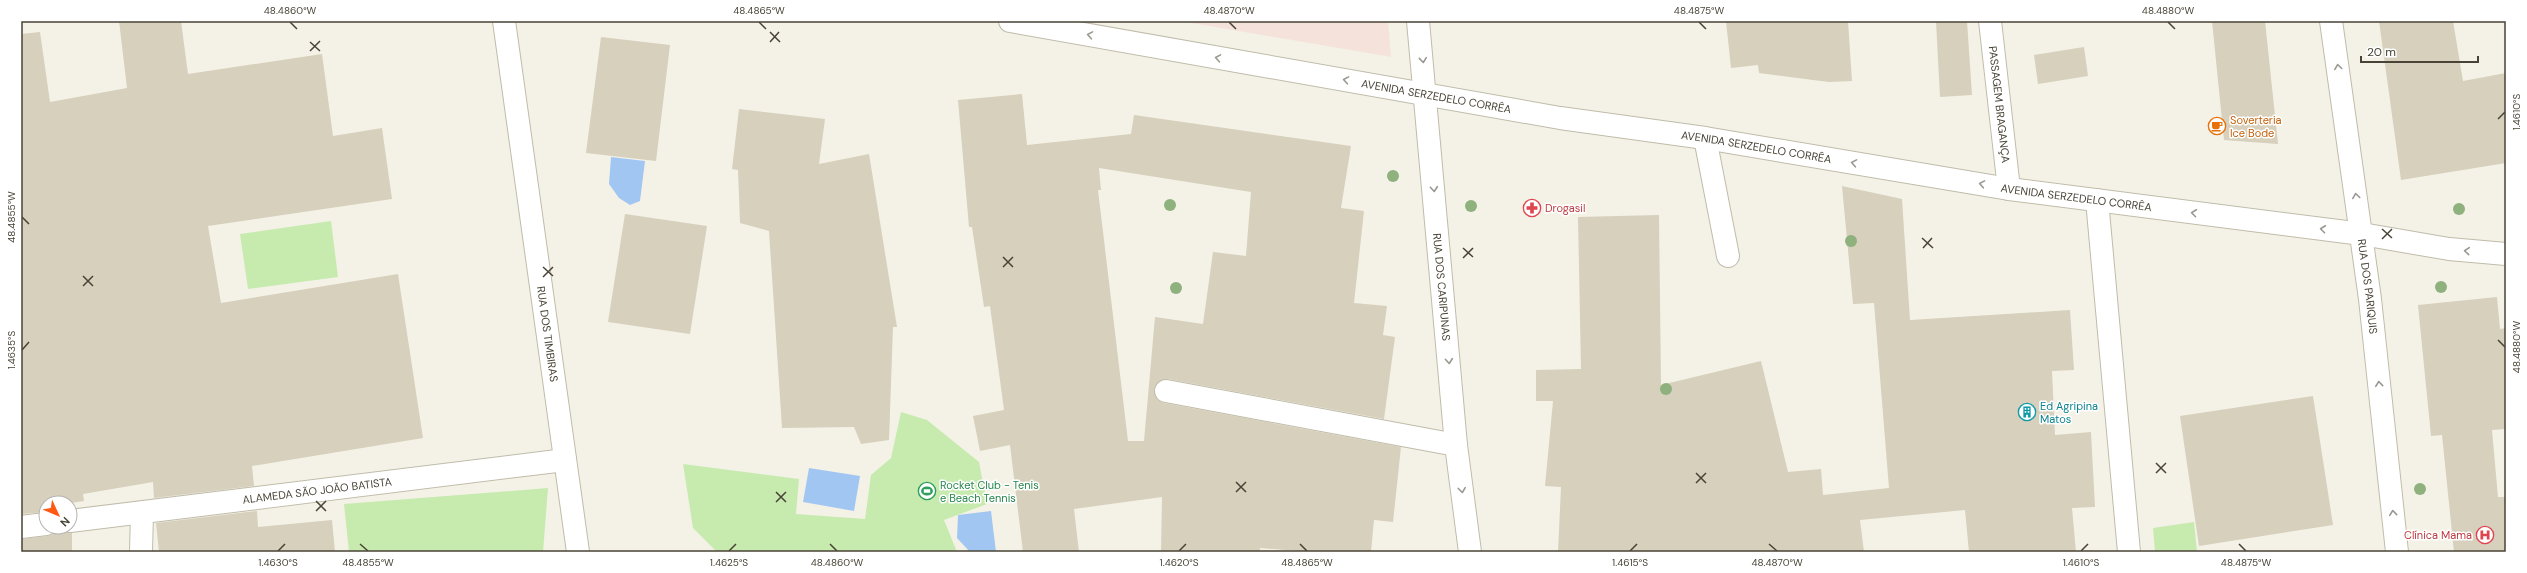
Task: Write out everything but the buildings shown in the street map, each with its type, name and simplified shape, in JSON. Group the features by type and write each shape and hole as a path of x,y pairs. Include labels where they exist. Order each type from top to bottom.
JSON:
{"street":[{"name":"RUA DOS TIMBIRAS","path":"504,21 578,552"},
{"name":"AVENIDA SERZEDELO CORRÊA","path":"1010,21 1560,118 1705,138 2009,189 2362,234 2449,249 2506,254"},
{"name":"RUA DOS CARIPUNAS","path":"1418,21 1426,94 1456,445 1470,552"},
{"name":"PASSAGEM BRAGANÇA","path":"1990,21 2009,189"},
{"name":"RUA DOS PARIQUIS","path":"2331,21 2362,234 2397,552"},
{"path":"1705,138 1728,256"},
{"path":"2097,200 2129,552"},
{"path":"1166,391 1456,445"},
{"name":"ALAMEDA SÃO JOÃO BATISTA","path":"78,520 565,460"},
{"path":"141,552 142,513"},
{"path":"21,527 38,525"}],"shaded area":[{"path":"1180,21 1388,21 1391,57"}],"green space":[{"path":"331,221 338,277 248,289 240,234"},
{"name":"Rocket Club - Tenis e Beach Tennis","path":"901,412 927,420 979,462 987,504 944,520 957,552 717,552 693,528 683,464 799,479 796,514 865,519 871,475 891,458"},
{"path":"548,488 543,552 349,552 344,504"},
{"path":"2194,522 2197,552 2155,552 2153,528"}],"water":[{"path":"611,157 645,161 640,201 630,205 619,198 609,184"},
{"path":"809,468 860,476 854,511 803,502"},
{"path":"991,511 996,552 970,552 957,538 958,515"}],"place":[{"name":"Soverteria Ice Bode","path":"2217,126"},
{"name":"Drogasil","path":"1532,208"},
{"name":"Ed Agripina Matos","path":"2027,412"},
{"name":"Rocket Club - Tenis e Beach Tennis","path":"927,491"},
{"name":"Clínica Mama","path":"2485,535"}]}
